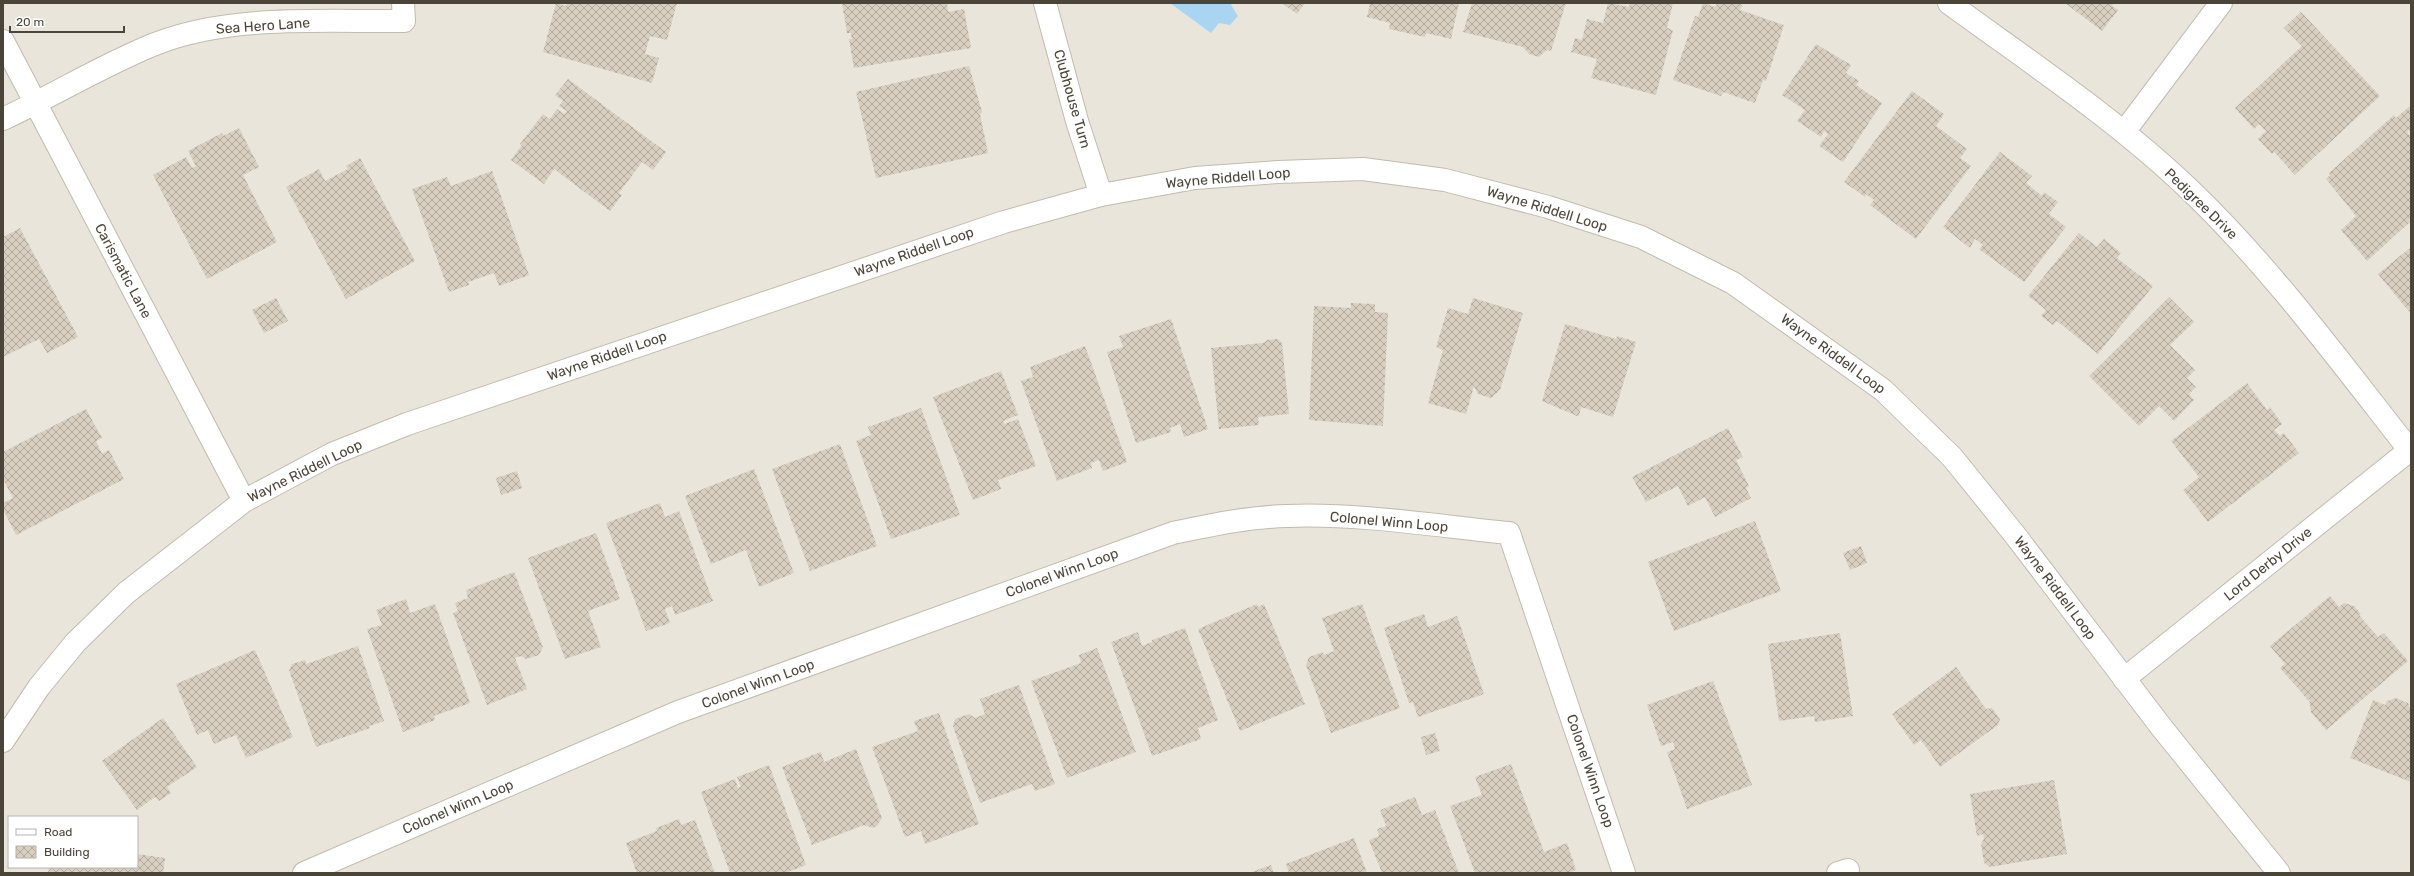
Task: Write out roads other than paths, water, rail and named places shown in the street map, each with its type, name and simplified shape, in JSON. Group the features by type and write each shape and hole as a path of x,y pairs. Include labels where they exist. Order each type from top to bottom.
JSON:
{"street":[{"name":"Sea Hero Lane","path":"3,119 156,44 212,29 268,23 404,21 403,3"},
{"name":"Clubhouse Turn","path":"1045,3 1077,120 1101,195"},
{"name":"Pedigree Drive","path":"1949,3 2124,132 2190,190 2258,260 2410,450"},
{"path":"2124,132 2221,3"},
{"name":"Carismatic Lane","path":"3,41 244,501"},
{"name":"Wayne Riddell Loop","path":"3,741 38,686 75,643 126,593 244,501 332,454 407,424 996,224 1101,195 1194,178 1278,172 1363,170 1445,180 1548,207 1641,237 1734,283 1883,390 1952,457 2124,679 2279,873"},
{"name":"Lord Derby Drive","path":"2124,679 2410,450"},
{"name":"Colonel Winn Loop","path":"304,873 701,704 1173,533 1232,520 1288,516 1357,519 1509,533 1624,873"}],"water":[{"path":"1170,3 1232,3 1231,5 1238,16 1230,25 1219,23 1211,33"}]}
